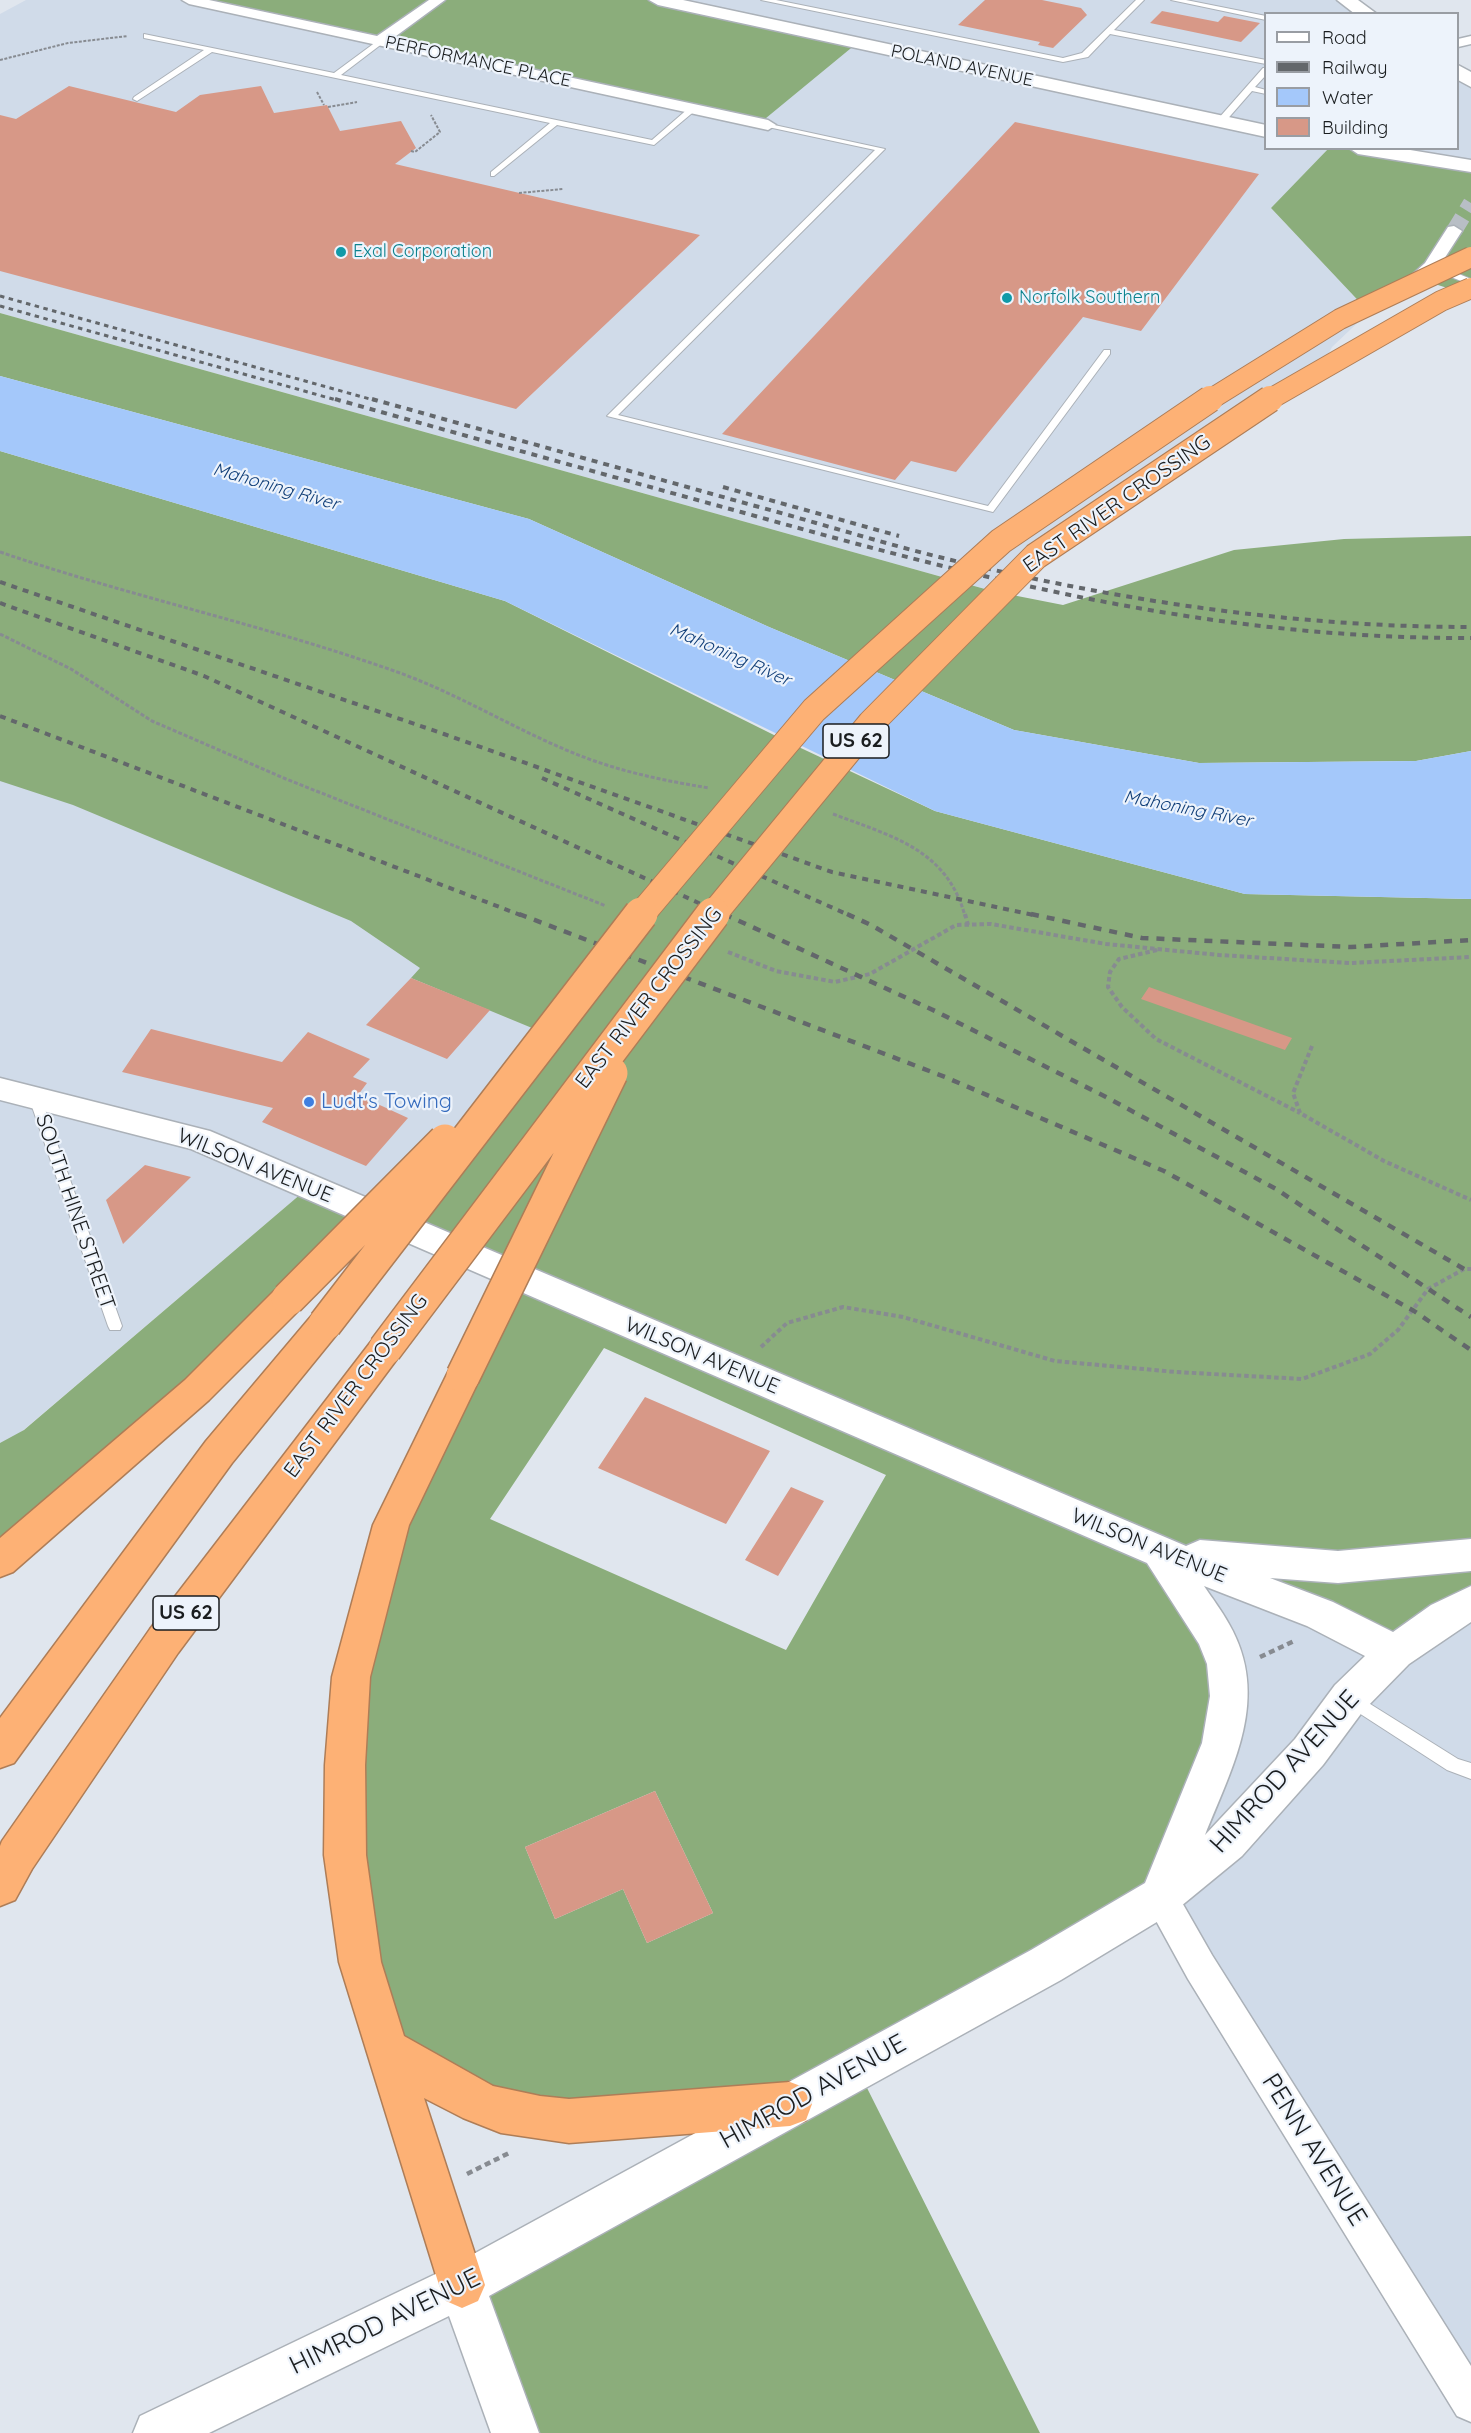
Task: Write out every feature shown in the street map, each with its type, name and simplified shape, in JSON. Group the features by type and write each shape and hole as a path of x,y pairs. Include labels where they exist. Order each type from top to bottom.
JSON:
{"highway":[{"name":"EAST RIVER CROSSING","path":"0,1750 219,1452 325,1324 640,916 814,710 1001,541 1230,386 1340,319 1471,257"},
{"name":"EAST RIVER CROSSING","path":"0,1886 16,1855 164,1641 695,936 871,723 1036,556 1251,410 1441,300 1471,288"},
{"path":"462,2285 360,1962 345,1855 345,1765 351,1677 391,1525 646,1001"},
{"path":"0,1562 197,1390 544,1042"},
{"path":"387,2050 458,2093 493,2108 538,2119 569,2121 790,2104"}],"main road":[{"name":"POLAND AVENUE","path":"658,0 1264,131"},
{"path":"1346,0 1365,12"},
{"path":"1459,72 1471,81"},
{"path":"1371,150 1471,166"},
{"name":"WILSON AVENUE","path":"0,1089 200,1139 1160,1552 1320,1614 1395,1652"},
{"path":"1160,1552 1338,1567 1471,1555"},
{"path":"1160,1552 1216,1636 1226,1664 1230,1696 1222,1743 1160,1897"},
{"name":"HIMROD AVENUE","path":"157,2433 462,2285 1046,1965 1160,1897 1228,1842 1309,1752 1349,1698 1395,1652 1444,1617 1471,1603"},
{"path":"462,2285 515,2433"}],"street":[{"name":"PERFORMANCE PLACE","path":"189,0 768,125"},
{"path":"380,41 438,0"},
{"path":"1369,312 1400,295 1431,266 1454,231"},
{"name":"PENN AVENUE","path":"1160,1897 1200,1967 1471,2402"}],"lane":[{"path":"765,0 1063,60 1085,55 1140,0"},
{"path":"1175,0 1264,18"},
{"path":"1108,31 1264,62"},
{"path":"147,36 338,74 654,143 693,109"},
{"path":"338,74 380,41"},
{"path":"137,99 211,49"},
{"path":"1221,121 1264,72"},
{"path":"1249,88 1264,92"},
{"path":"494,174 556,122"},
{"path":"768,125 881,149 612,416 990,510 1107,352"},
{"path":"1431,266 1471,282"},
{"name":"SOUTH HINE STREET","path":"35,1098 115,1326"},
{"path":"1349,1698 1453,1765 1471,1771"}],"path":[{"path":"0,60 68,43 147,36"},
{"path":"328,107 362,101"},
{"path":"411,151 415,152 440,132 429,112"},
{"path":"519,193 563,189"},
{"path":"0,552 171,606 292,637 402,674 581,756 652,778 718,790"},
{"path":"825,811 899,840 935,861 956,889 968,925"},
{"path":"1164,950 1138,953 1119,959 1110,972 1108,987 1122,1007 1156,1039 1300,1113 1351,1145 1437,1187 1471,1200"},
{"path":"1300,1113 1293,1093 1312,1046"},
{"path":"736,1370 787,1323 843,1307 903,1317 1055,1361 1176,1372 1302,1379 1370,1354 1398,1330 1428,1289 1464,1269 1471,1269"},
{"path":"1251,1661 1305,1636"},
{"path":"465,2175 514,2150"}],"shaded area":[{"path":"26,0 1346,0 1366,12 1264,12 1264,150 1327,150 1271,208 1369,312 1332,347 1320,371 992,591 0,313 0,14"},
{"path":"1459,72 1471,81 1471,166 1365,150 1459,150"},
{"path":"0,716 613,952 401,1226 309,1187 0,1450"},
{"path":"1160,1552 1471,1603 1471,2402 1160,1897"}],"green space":[{"path":"189,0 658,0 856,44 760,123"},
{"path":"1327,150 1365,150 1471,166 1471,288 1460,292 1419,279 1369,312 1271,208"},
{"path":"0,313 992,591 1063,605 1234,550 1344,539 1471,536 1471,751 1416,761 1199,763 1014,730 769,627 529,519 0,376"},
{"path":"0,451 505,601 788,742 935,811 1245,894 1471,899 1471,1603 1395,1652 1161,1553 1226,1664 1160,1897 857,2068 1040,2433 515,2433 462,2285 789,2105 569,2121 387,2050 360,1962 366,1621 514,1275 367,1219 0,1561 0,1443 24,1430 309,1187 368,1219 549,1035 411,978 420,968 351,921 73,805 0,781","holes":["604,1348 886,1475 786,1650 490,1519","655,1791 713,1913 647,1943 623,1889 555,1919 525,1847"]}],"water":[{"name":"Mahoning River","path":"0,376 529,519 769,627 1014,730 1199,763 1416,761 1471,751 1471,899 1245,894 935,811 505,601 0,451"}],"building":[{"path":"985,0 1042,0 1081,8 1087,15 1053,48 1038,45 1040,42 958,25"},
{"path":"1162,11 1218,22 1224,16 1260,23 1241,42 1150,23"},
{"name":"Exal Corporation","path":"69,86 176,112 200,95 261,86 274,113 327,105 340,131 401,121 416,148 395,164 700,235 516,409 0,271 0,115 16,119"},
{"name":"Norfolk Southern","path":"1015,122 1259,174 1141,331 1083,317 956,472 911,461 895,480 722,434"},
{"path":"411,978 490,1010 447,1059 366,1025"},
{"path":"1149,987 1292,1038 1285,1050 1141,999"},
{"name":"Ludt's Towing","path":"151,1029 282,1062 308,1032 370,1059 353,1077 367,1083 358,1095 408,1118 366,1166 262,1122 273,1108 122,1072"},
{"path":"145,1165 191,1177 123,1244 106,1200"},
{"path":"645,1397 770,1451 726,1524 598,1468"},
{"path":"791,1487 824,1501 778,1576 745,1560"},
{"path":"655,1791 713,1913 647,1943 623,1889 555,1919 525,1847"}],"tunnel":[{"path":"1454,231 1471,203"}],"railway":[{"path":"0,296 377,401"},
{"path":"0,306 340,401"},
{"path":"335,399 923,561 1102,601 1192,617 1283,628 1376,636 1471,638"},
{"path":"372,399 915,551 1071,586 1203,608 1270,616 1404,626 1471,627"},
{"path":"723,487 899,536"},
{"path":"0,582 444,734 832,872 1038,916"},
{"path":"0,603 204,676 727,916"},
{"path":"0,716 523,916"},
{"path":"542,778 851,916"},
{"path":"519,914 945,1077 1164,1171 1414,1311 1471,1350"},
{"path":"724,914 935,1011 1106,1097 1276,1189 1471,1317"},
{"path":"847,914 871,925 1471,1273"},
{"path":"1031,914 1142,938 1351,947 1471,940"}],"place":[{"name":"Exal Corporation","path":"341,252"},
{"name":"Norfolk Southern","path":"1007,298"},
{"name":"Ludt's Towing","path":"309,1102"}]}
